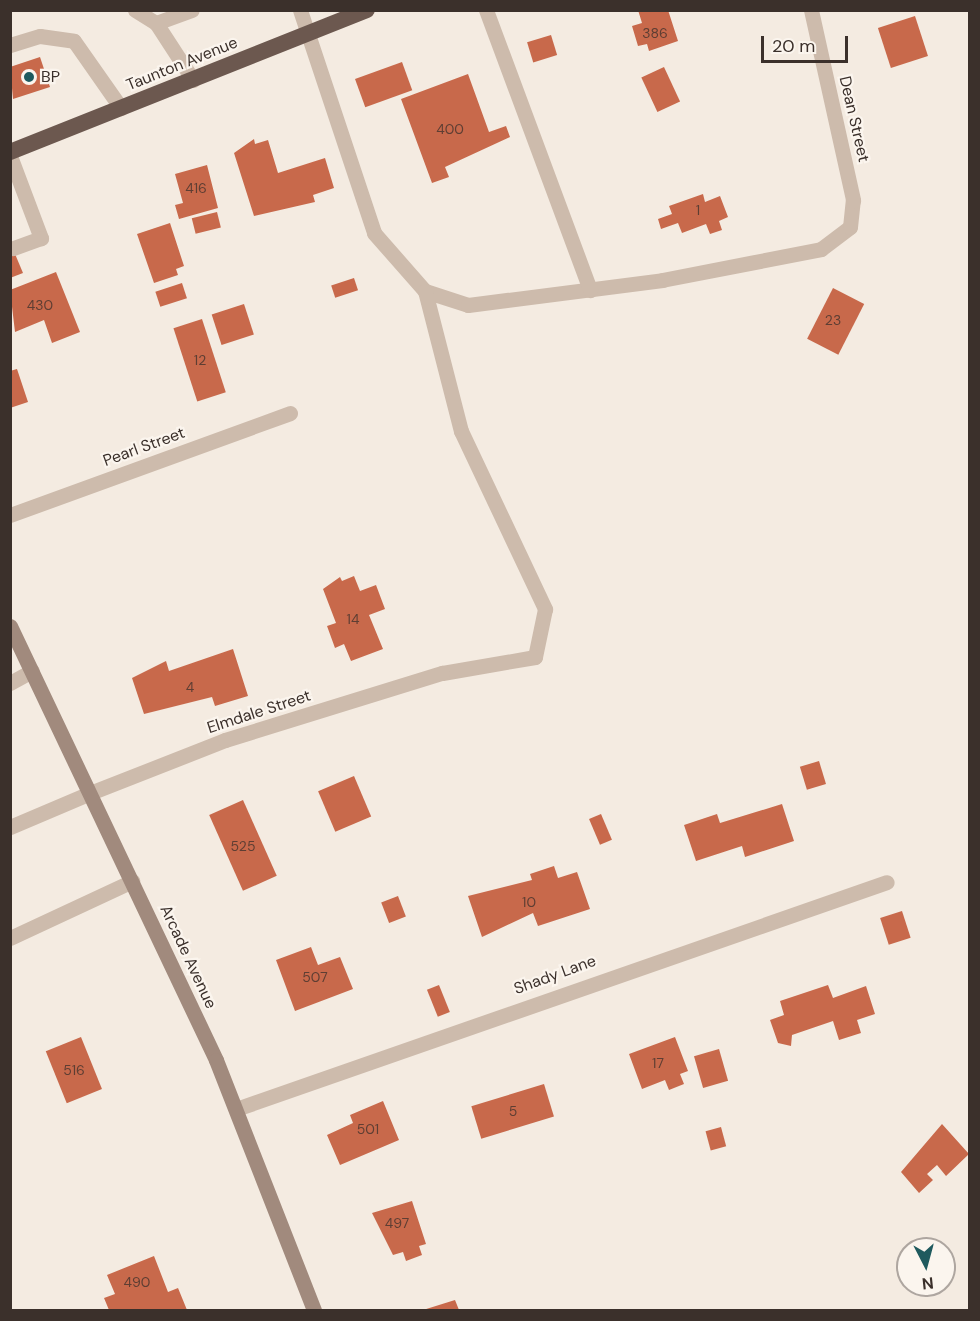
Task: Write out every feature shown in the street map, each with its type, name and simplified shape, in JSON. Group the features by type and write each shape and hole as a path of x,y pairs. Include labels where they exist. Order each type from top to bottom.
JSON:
{"highway":[{"name":"Taunton Avenue","path":"10,154 367,10"}],"main road":[{"name":"Arcade Avenue","path":"10,626 132,881 237,1109 314,1311"}],"street":[{"path":"135,10 156,23 193,80"},
{"path":"156,23 192,10"},
{"path":"300,10 374,233 425,291 468,305 590,290 486,10"},
{"name":"Dean Street","path":"590,290 821,249 850,227 853,200 811,10"},
{"path":"10,45 40,36 74,41 121,108"},
{"path":"10,154 41,238 13,248"},
{"name":"Elmdale Street","path":"10,827 225,740 442,673 535,657 544,609 461,431 425,291"},
{"name":"Pearl Street","path":"10,515 290,413"},
{"path":"10,683 32,671"},
{"path":"10,938 132,881"},
{"name":"Shady Lane","path":"237,1109 887,882"}],"building":[{"path":"638,10 668,10 678,41 649,51 647,44 638,46 632,26 642,23"},
{"path":"915,16 928,56 891,68 878,28"},
{"path":"551,35 557,55 533,62 527,42"},
{"name":"BP","path":"40,57 50,87 13,99 10,67"},
{"path":"402,62 412,90 365,107 355,79"},
{"path":"664,67 680,101 657,112 641,78"},
{"path":"468,74 489,132 506,126 510,137 445,167 449,177 432,183 401,99"},
{"path":"254,139 255,144 268,140 278,173 325,158 334,188 313,195 315,202 254,216 234,153"},
{"path":"207,165 218,208 179,219 175,205 183,203 175,174"},
{"path":"703,194 705,202 720,196 728,217 719,221 722,230 710,234 706,224 682,233 678,223 661,229 658,219 672,214 669,206"},
{"path":"217,212 221,228 196,234 192,218"},
{"path":"170,223 184,266 176,269 178,275 154,283 137,234"},
{"path":"10,242 23,273 10,278"},
{"path":"56,272 80,332 52,343 44,320 15,332 10,290"},
{"path":"354,278 358,290 335,298 331,285"},
{"path":"182,283 187,298 160,307 155,292"},
{"path":"833,288 864,304 838,355 807,339"},
{"path":"244,304 254,334 222,345 212,315"},
{"path":"202,319 226,392 197,402 173,328"},
{"path":"17,369 28,402 10,408 10,371"},
{"path":"354,576 360,591 376,585 385,609 369,615 383,649 351,661 344,644 335,648 327,626 336,623 323,589 340,577 342,581"},
{"path":"233,649 248,696 215,706 212,697 144,714 132,678 166,661 169,671"},
{"path":"819,761 826,784 807,790 800,767"},
{"path":"354,776 371,817 335,832 318,791"},
{"path":"243,800 277,876 243,891 209,815"},
{"path":"782,804 794,841 745,857 742,846 696,861 684,825 717,814 720,823"},
{"path":"601,814 612,840 600,845 589,819"},
{"path":"554,866 558,878 577,872 590,909 538,926 533,913 482,937 468,896 532,880 530,874"},
{"path":"398,896 406,917 389,923 381,902"},
{"path":"902,911 911,938 889,945 880,918"},
{"path":"311,947 318,965 340,957 353,989 295,1011 276,960"},
{"path":"439,985 450,1012 438,1017 427,990"},
{"path":"828,985 833,998 866,986 875,1014 857,1020 861,1033 839,1040 833,1021 792,1035 791,1046 778,1043 770,1020 784,1015 780,1001"},
{"path":"81,1037 102,1089 67,1103 46,1051"},
{"path":"675,1037 688,1071 680,1074 684,1084 669,1090 665,1080 642,1089 629,1054"},
{"path":"719,1049 728,1081 703,1088 694,1056"},
{"path":"544,1084 554,1117 481,1139 471,1106"},
{"path":"383,1101 399,1140 340,1165 327,1135 353,1123 350,1115"},
{"path":"942,1124 969,1154 946,1176 937,1165 927,1174 933,1180 919,1193 901,1172"},
{"path":"721,1127 726,1146 711,1150 706,1131"},
{"path":"412,1201 426,1244 419,1246 422,1255 406,1261 403,1252 393,1255 372,1213"},
{"path":"154,1256 168,1292 178,1288 187,1310 109,1310 104,1298 115,1294 107,1275"},
{"path":"455,1300 459,1310 423,1310"}],"place":[{"name":"BP","path":"29,77"}]}
